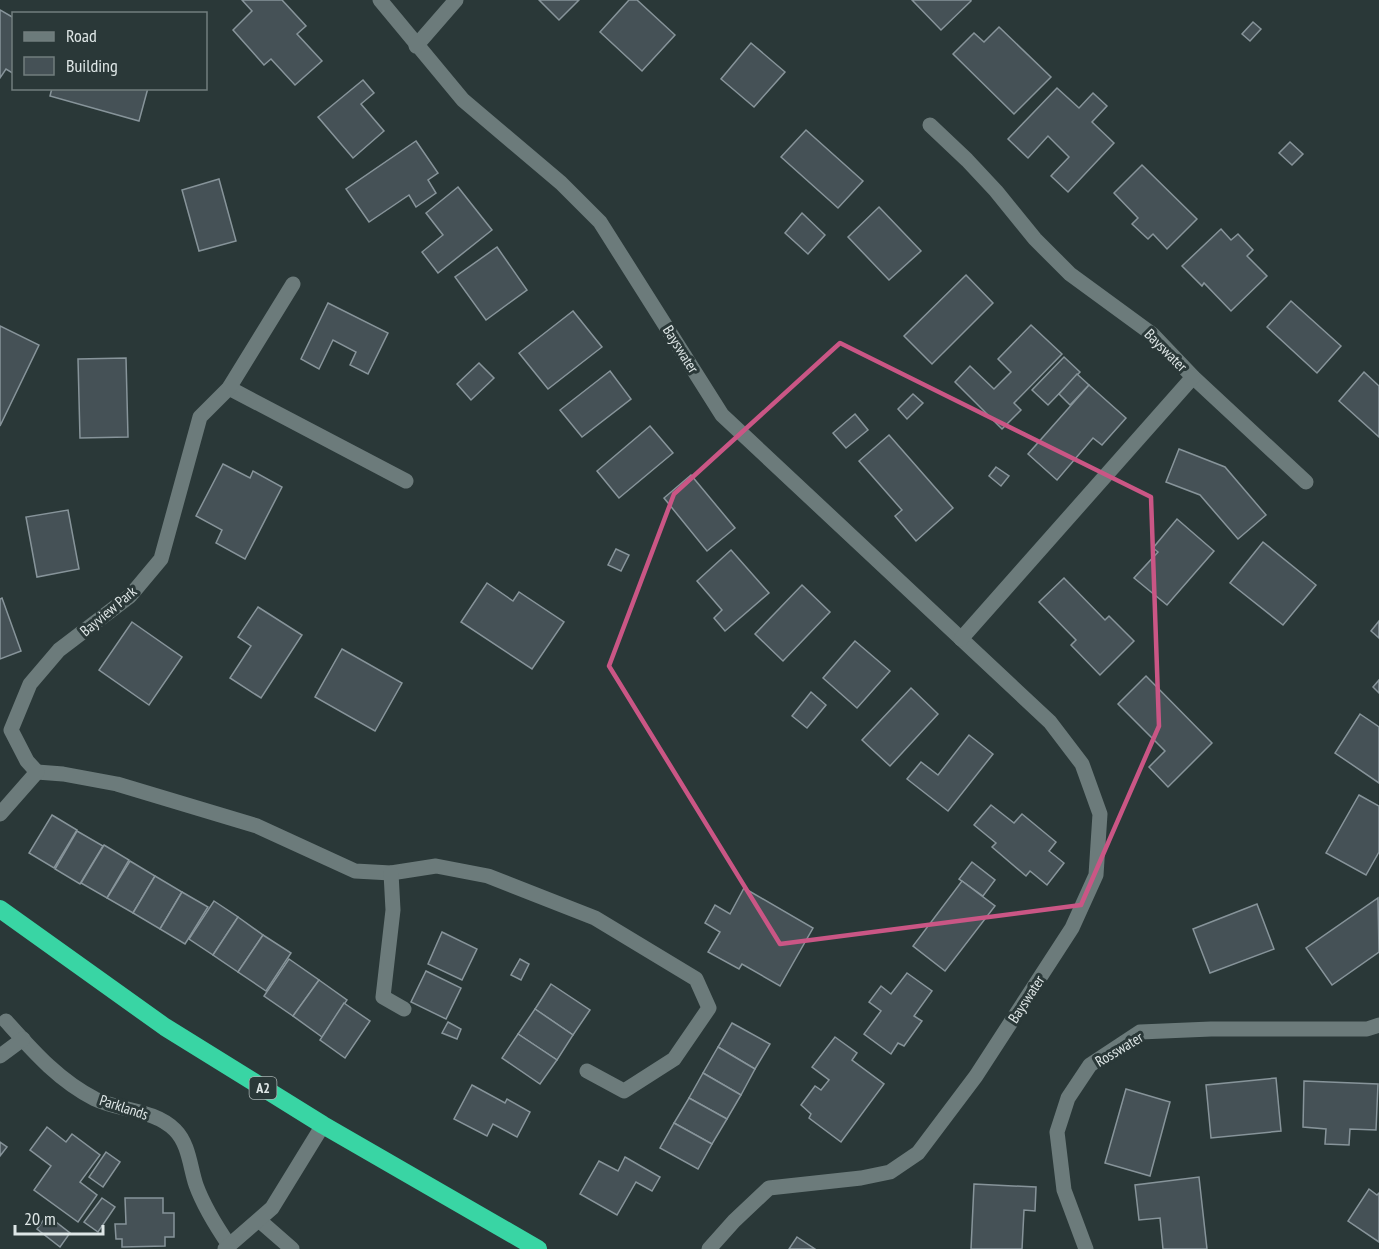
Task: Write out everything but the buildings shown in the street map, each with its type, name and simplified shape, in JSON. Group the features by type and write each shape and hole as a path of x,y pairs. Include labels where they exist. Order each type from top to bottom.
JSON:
{"highway":[{"name":"A2","path":"0,909 165,1027 323,1125 538,1249"}],"street":[{"name":"Bayswater","path":"380,0 463,100 561,183 600,222 722,415 1050,722 1082,764 1100,814 1096,876 1072,928 976,1076 918,1153 890,1172 861,1178 769,1188 734,1221 709,1249"},
{"path":"416,46 456,0"},
{"name":"Bayswater","path":"930,125 967,160 1035,239 1070,274 1152,334 1193,377 1306,482"},
{"name":"Bayview Park","path":"37,772 27,761 11,730 30,684 59,650 130,596 161,559 200,417 229,388 293,284"},
{"name":"Bayswater","path":"962,639 1193,377"},
{"path":"229,388 406,481"},
{"path":"0,814 37,772 63,774 117,784 258,826 355,871 391,873 436,866 488,876 595,918 696,979 709,1008 674,1059 624,1091 587,1071"},
{"path":"391,873 393,910 382,996 404,1009"},
{"name":"Parklands","path":"6,1020 39,1057 67,1082 96,1099 158,1118 176,1131 186,1149 196,1184 211,1219 227,1247 260,1221 272,1208 323,1125"},
{"name":"Rosswater","path":"1086,1249 1064,1190 1057,1132 1068,1098 1090,1065 1140,1032 1211,1029 1367,1029 1379,1025"},
{"path":"0,1056 23,1039"},
{"path":"260,1221 292,1249"}],"highlighted area":[{"path":"840,343 1151,497 1159,726 1081,905 780,944 609,666 674,494"}]}
